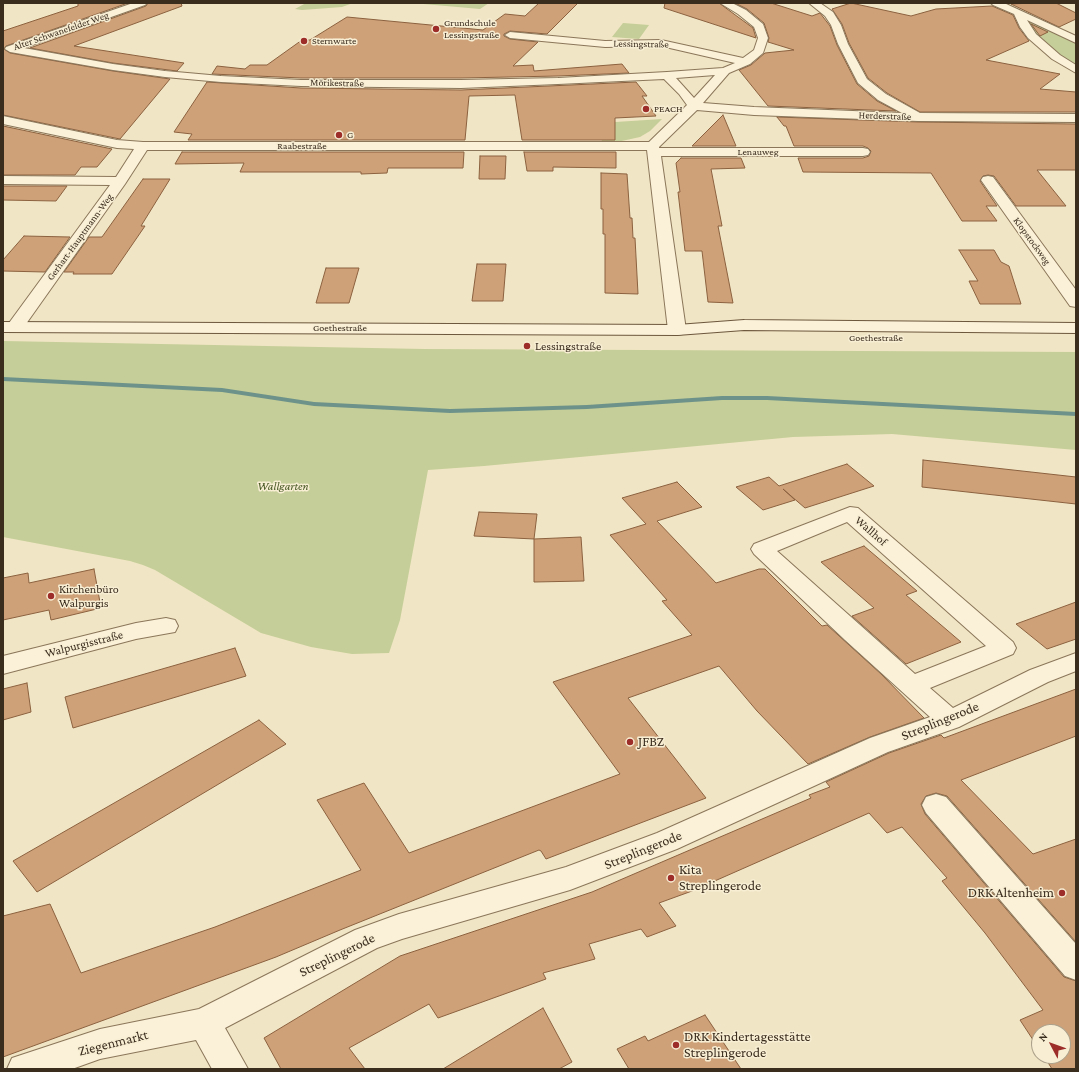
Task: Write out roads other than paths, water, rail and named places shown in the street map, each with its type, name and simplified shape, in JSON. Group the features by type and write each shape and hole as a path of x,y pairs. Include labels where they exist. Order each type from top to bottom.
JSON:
{"street":[{"name":"Alter Schwanefelder Weg","path":"6,50 142,3"},
{"path":"677,330 653,149 725,71 746,62 757,54 762,47 764,38 757,24 749,16 725,3"},
{"path":"814,3 829,14 836,25 843,44 862,81 882,97 918,117"},
{"path":"996,3 1076,40"},
{"path":"1018,12 1025,27 1032,36 1056,57 1076,70"},
{"name":"Lessingstraße","path":"510,34 605,44 661,43 746,62"},
{"name":"Mörikestraße","path":"6,50 166,74 301,83 461,84 558,81 725,71"},
{"path":"667,75 683,91 690,109"},
{"name":"Herderstraße","path":"690,109 918,117 1076,118"},
{"name":"Raabestraße","path":"3,120 117,144 143,146 653,149"},
{"name":"Gerhart-Hauptmann-Weg","path":"9,327 120,181 143,146"},
{"name":"Lenauweg","path":"653,149 863,152"},
{"path":"3,180 120,181"},
{"name":"Klopstockweg","path":"988,180 1076,302"},
{"name":"Goethestraße","path":"9,327 677,330 744,325 1076,328"},
{"name":"Goethestraße","path":"677,330 747,337 1076,338"},
{"name":"Wallhof","path":"912,685 1004,648 850,513 809,532 762,550 950,720"},
{"name":"Walpurgisstraße","path":"3,665 136,631 166,626"},
{"name":"Streplingerode","path":"204,1023 366,939 399,927 570,878 667,841 879,745 950,720 1039,676 1076,661"},
{"path":"936,805 1076,966"},
{"path":"204,1023 231,1069"},
{"name":"Ziegenmarkt","path":"24,1069 100,1044 204,1023"}],"waterway":[{"path":"3,379 222,390 314,404 450,411 587,407 722,398 767,398 1076,414"}],"place":[{"name":"Grundschule Lessingstraße","path":"436,29"},
{"name":"Sternwarte","path":"304,41"},
{"name":"PEACH","path":"646,109"},
{"name":"G","path":"339,135"},
{"name":"Lessingstraße","path":"527,346"},
{"name":"Kirchenbüro Walpurgis","path":"51,596"},
{"name":"JFBZ","path":"630,742"},
{"name":"Kita Streplingerode","path":"671,878"},
{"name":"DRK Altenheim","path":"1062,893"},
{"name":"DRK Kindertagesstätte Streplingerode","path":"676,1045"}],"park label":[{"name":"Wallgarten","path":"283,486"}]}
